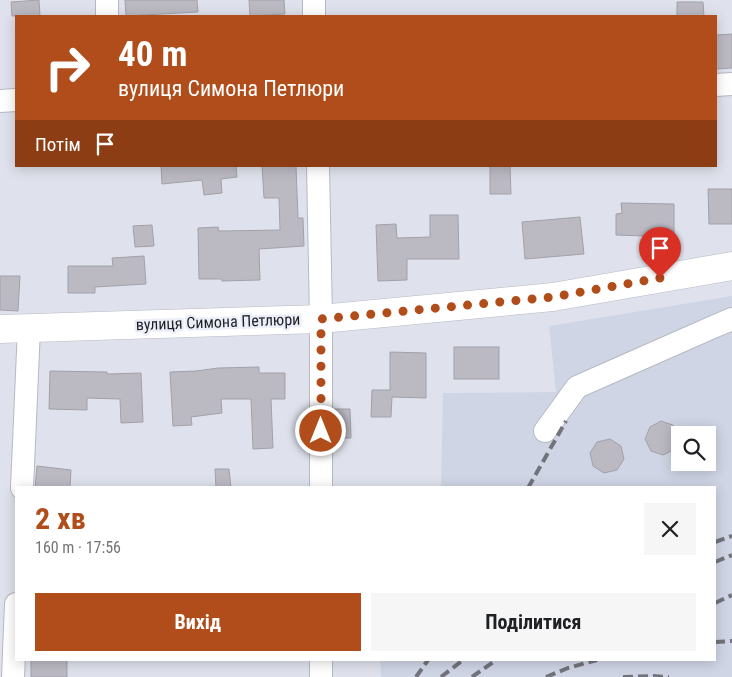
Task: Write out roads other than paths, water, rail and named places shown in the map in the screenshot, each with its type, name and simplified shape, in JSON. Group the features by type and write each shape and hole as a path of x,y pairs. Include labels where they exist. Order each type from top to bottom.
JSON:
{"main road":[{"name":"вулиця Симона Петлюри","path":"0,329 321,319 553,297 732,266"}],"street":[{"path":"107,0 107,15"},
{"path":"314,0 314,15"},
{"path":"717,85 732,84"},
{"path":"0,101 15,100"},
{"path":"318,167 321,319 321,486"},
{"path":"545,431 577,387 732,319"},
{"path":"22,486 29,328"},
{"path":"13,677 15,628"},
{"path":"321,661 321,677"}],"railway":[{"path":"529,486 566,421"},
{"path":"716,542 732,536"},
{"path":"716,562 732,555"},
{"path":"716,603 732,595"},
{"path":"716,642 732,641"},
{"path":"416,677 427,661"},
{"path":"441,677 462,661"},
{"path":"472,677 495,661"},
{"path":"546,677 593,661"},
{"path":"623,677 669,677"}]}
